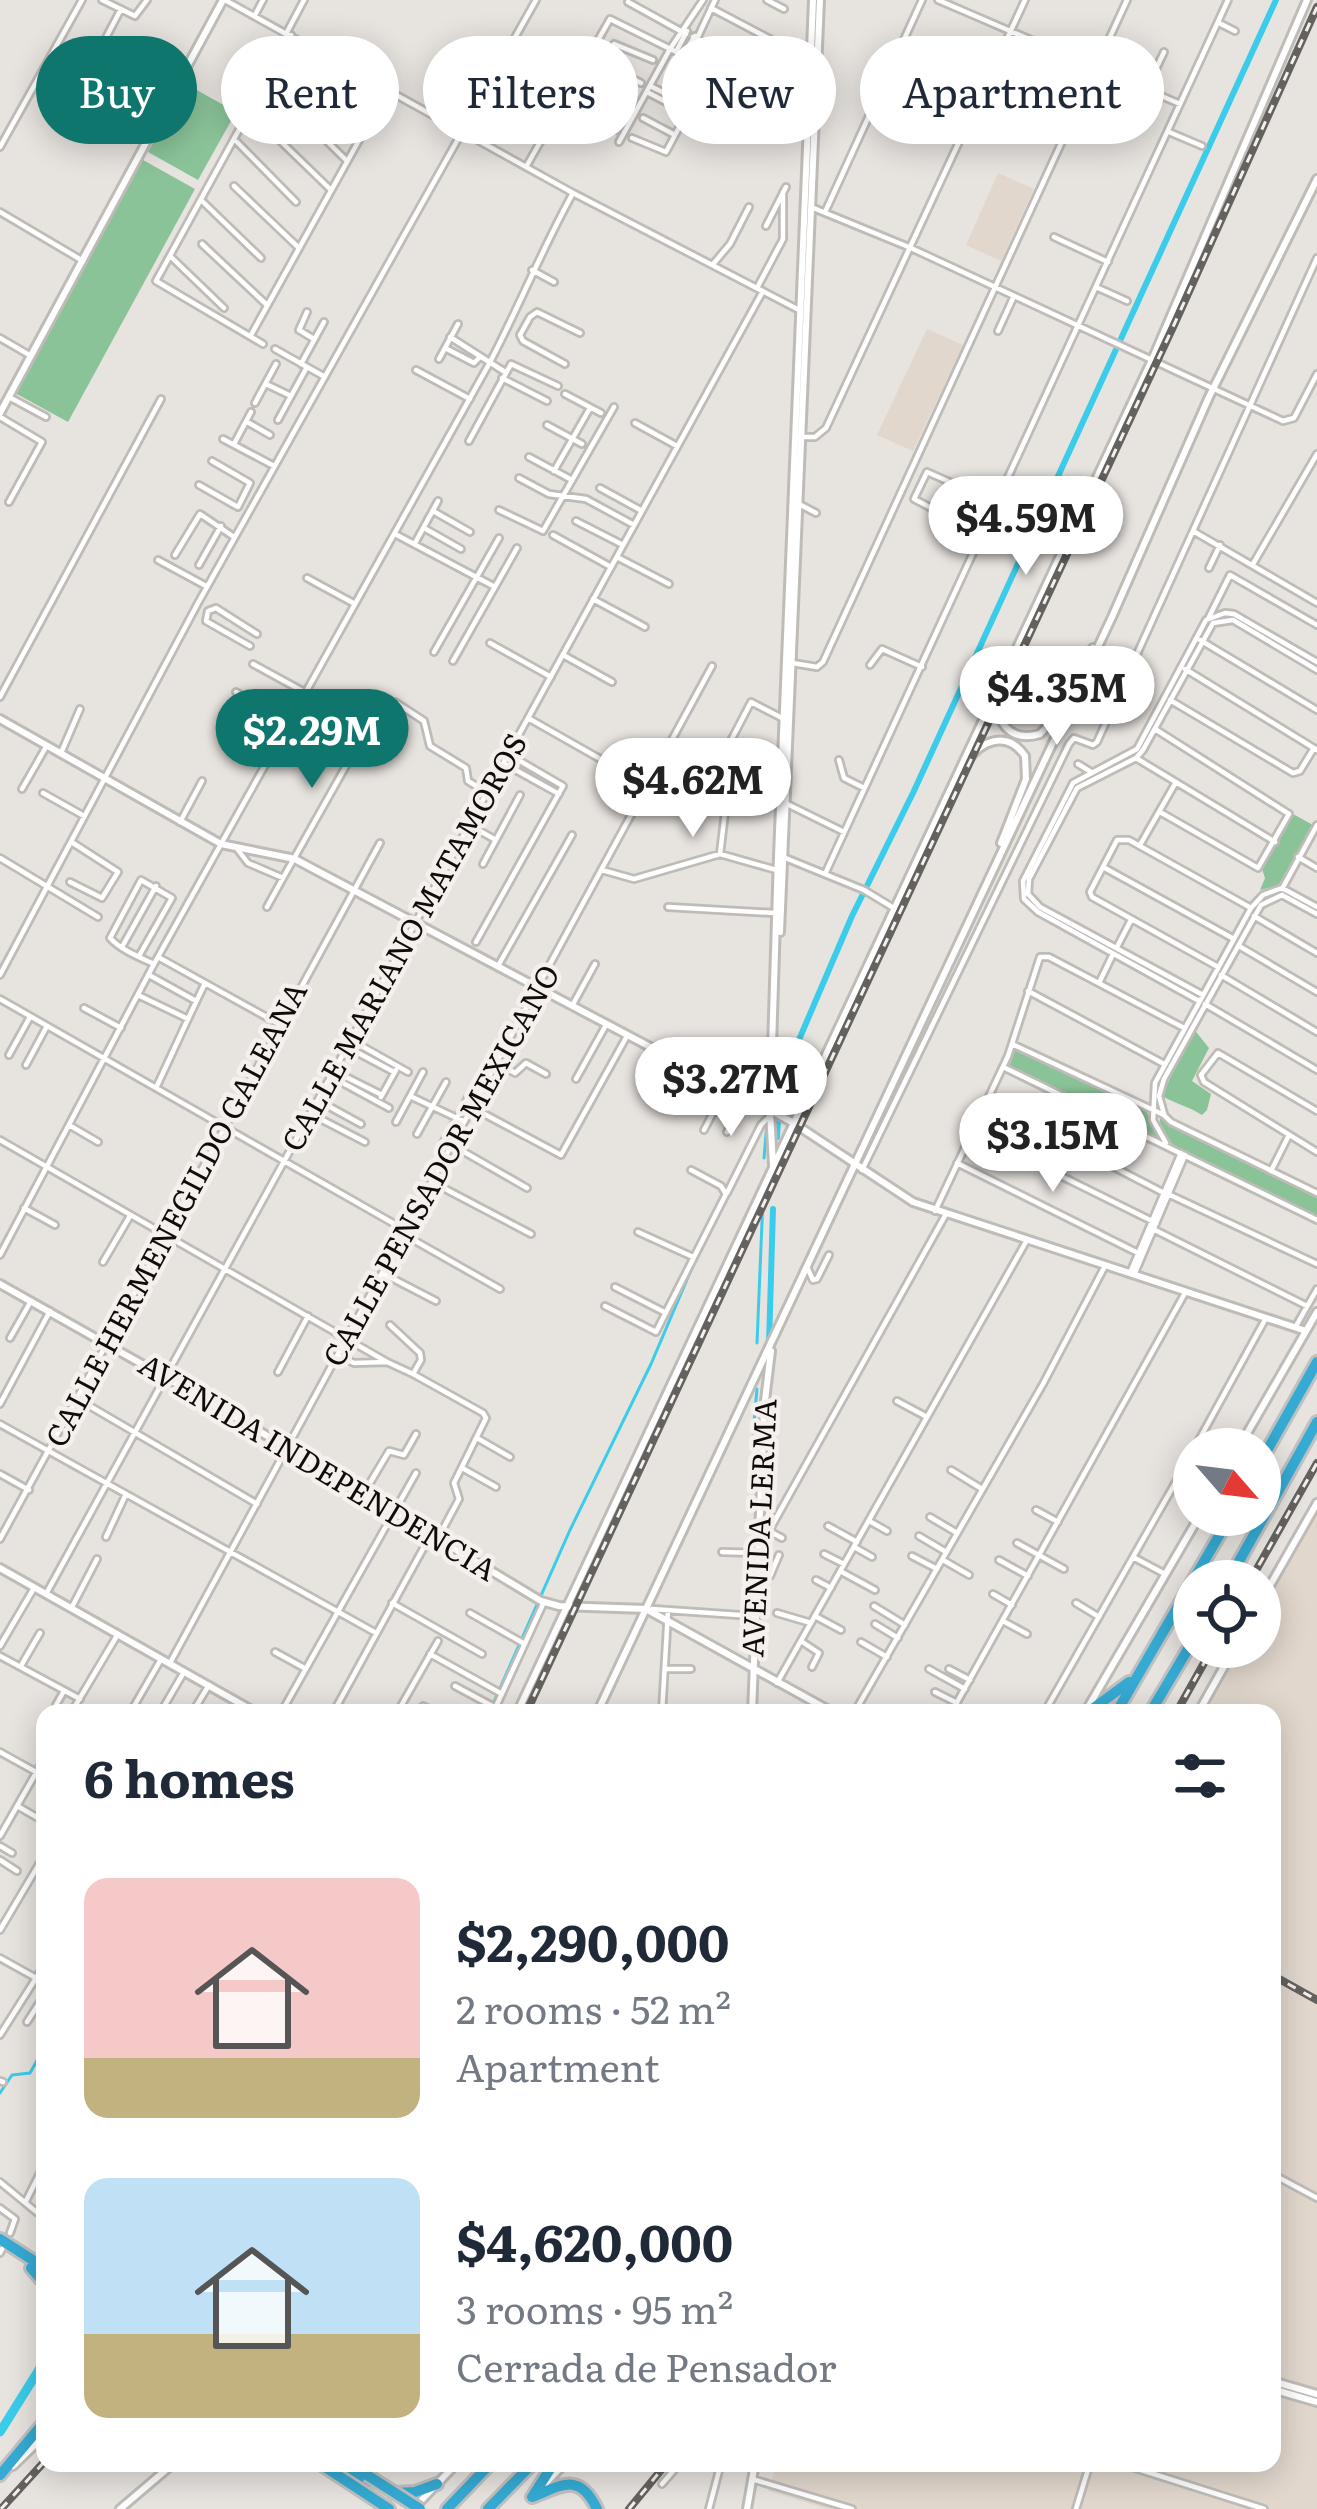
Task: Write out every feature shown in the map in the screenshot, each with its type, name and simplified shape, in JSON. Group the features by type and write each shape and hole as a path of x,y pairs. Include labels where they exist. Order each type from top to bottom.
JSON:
{"highway":[{"path":"1279,1428 1316,1361"},
{"path":"1240,1560 1317,1422"},
{"path":"1121,1704 1219,1536"},
{"path":"1155,1704 1177,1668"},
{"path":"1100,1704 1139,1671"},
{"path":"3,2244 36,2269"},
{"path":"0,2477 36,2432"},
{"path":"333,2472 389,2509"},
{"path":"360,2472 394,2493 415,2492 438,2483"},
{"path":"363,2472 417,2509"},
{"path":"447,2509 482,2472"},
{"path":"488,2509 524,2472"},
{"path":"529,2502 548,2472"},
{"path":"529,2502 557,2485 570,2484 588,2494 597,2509"}],"main road":[{"path":"0,412 224,0"},
{"path":"815,36 816,0"},
{"path":"521,1704 1152,360 1308,0"},
{"path":"773,1168 784,719 791,663 811,144"},
{"path":"601,1704 858,1167 1214,387 1317,179"},
{"path":"780,856 799,437"},
{"path":"999,682 1000,723 1018,736 1040,734 1053,720 1112,617"},
{"path":"0,719 221,844 295,859 745,1097 792,1122 913,1202 1306,1331"},
{"path":"937,817 978,747 995,740 1016,745 1028,771 998,858"},
{"name":"AVENIDA INDEPENDENCIA","path":"0,1284 541,1600 666,1614 817,1704"},
{"path":"1250,1428 1317,1312"},
{"name":"AVENIDA LERMA","path":"752,1704 750,1616 772,1344"},
{"path":"1281,1566 1317,1503"},
{"path":"1091,1704 1188,1536"},
{"path":"0,1568 239,1704"},
{"path":"1203,1704 1223,1668"},
{"path":"1281,2388 1317,2398"},
{"path":"0,2477 36,2443"},
{"path":"120,2509 165,2472"},
{"path":"417,2509 449,2472"},
{"path":"529,2502 557,2472"},
{"path":"747,2509 753,2472"}],"street":[{"path":"0,147 82,0"},
{"path":"102,0 137,15 147,0"},
{"path":"224,0 294,36"},
{"path":"255,15 263,0"},
{"path":"288,36 304,0"},
{"path":"516,36 536,0"},
{"path":"767,0 784,9"},
{"path":"826,210 922,0"},
{"path":"938,0 1023,36"},
{"path":"799,437 824,433 1025,0"},
{"path":"1110,36 1127,0"},
{"path":"825,874 1228,0"},
{"path":"689,36 701,1"},
{"path":"628,2 696,36"},
{"path":"689,36 713,4 765,36"},
{"path":"107,36 121,9"},
{"path":"526,167 610,19 662,45"},
{"path":"1218,23 1235,31"},
{"path":"638,53 652,60"},
{"path":"638,109 662,73"},
{"path":"648,89 662,96"},
{"path":"1164,98 1180,104"},
{"path":"643,118 662,128"},
{"path":"1167,131 1202,146"},
{"path":"638,141 664,154 670,144"},
{"path":"233,144 156,283 263,344"},
{"path":"239,144 296,202"},
{"path":"283,144 331,190"},
{"path":"330,144 347,161"},
{"path":"250,337 357,144"},
{"path":"0,976 207,586 457,144"},
{"path":"486,144 804,310"},
{"path":"791,663 818,668 823,662 1059,144"},
{"path":"234,186 298,248"},
{"path":"766,226 770,218 785,189 784,225 770,218"},
{"path":"0,1255 156,961 489,364 573,193"},
{"path":"201,200 261,258"},
{"path":"712,265 730,244 749,207"},
{"path":"808,207 826,210 1291,421 1317,374"},
{"path":"0,212 84,261"},
{"name":"CALLE MARIANO MATAMOROS","path":"46,1594 642,511 760,289 784,225"},
{"path":"1054,237 1108,262"},
{"path":"202,244 267,305"},
{"path":"170,256 224,308"},
{"path":"858,1167 1071,741 1097,742 1317,258"},
{"path":"532,270 554,282"},
{"path":"1096,287 1127,301"},
{"path":"998,331 1014,296"},
{"path":"307,312 299,330 314,339"},
{"path":"565,364 523,341 520,335 526,323 537,312 580,334"},
{"path":"513,317 526,323"},
{"path":"278,420 324,322"},
{"path":"439,359 458,324"},
{"path":"445,348 474,364 479,358 479,351 450,337"},
{"path":"0,338 31,356"},
{"path":"275,349 326,377"},
{"path":"479,358 547,401"},
{"path":"469,441 513,363 558,386"},
{"path":"255,403 276,364"},
{"path":"416,370 470,399"},
{"path":"266,384 291,396"},
{"path":"565,394 601,413"},
{"path":"9,397 46,418"},
{"path":"0,697 161,399"},
{"path":"499,511 543,531 614,407"},
{"path":"554,471 590,408"},
{"path":"0,412 42,442 9,502"},
{"path":"234,445 251,412"},
{"path":"247,422 270,434"},
{"path":"635,423 677,446"},
{"path":"547,425 583,445"},
{"path":"223,439 274,466"},
{"path":"1253,564 1317,454"},
{"path":"529,458 572,480"},
{"path":"212,461 250,483 238,507"},
{"path":"1309,469 1317,473"},
{"path":"940,512 914,499 918,484 927,472 952,483"},
{"path":"906,477 918,484"},
{"path":"519,478 549,494 586,499 634,525"},
{"path":"199,485 248,513"},
{"path":"600,488 642,511"},
{"path":"414,545 439,500"},
{"path":"799,504 816,513"},
{"path":"432,511 470,532"},
{"path":"175,555 200,514 235,538"},
{"path":"576,521 623,545"},
{"path":"199,565 221,526"},
{"path":"423,528 461,548"},
{"path":"1193,530 1314,601 1317,589"},
{"path":"394,534 495,587"},
{"path":"553,535 611,567"},
{"path":"434,652 499,538"},
{"path":"1209,568 1220,545"},
{"path":"453,661 517,548"},
{"path":"617,556 669,584"},
{"path":"158,560 207,586"},
{"path":"1092,774 1136,758 1231,575 1317,625"},
{"path":"307,578 355,604"},
{"path":"593,599 645,627"},
{"path":"198,603 208,611"},
{"path":"208,611 216,608 257,634"},
{"path":"208,611 206,621 250,646"},
{"path":"1208,619 1225,613 1238,616 1317,666"},
{"path":"1317,666 1233,620 1213,622 1191,652 1170,700 1132,754 1092,774 1068,800 1025,895 1317,1070"},
{"path":"1201,640 1317,710"},
{"path":"490,643 550,677"},
{"path":"870,664 882,649 922,667"},
{"path":"563,655 612,682"},
{"path":"253,664 306,693"},
{"name":"CALLE PENSADOR MEXICANO","path":"136,1704 232,1552 712,667"},
{"path":"1170,700 1295,773 1316,749 1185,669"},
{"path":"236,692 290,722"},
{"path":"395,702 424,721 430,746 466,768 468,782 486,792"},
{"path":"720,854 725,752 751,702 784,719"},
{"path":"61,754 80,709"},
{"path":"229,718 277,745"},
{"path":"528,718 692,811"},
{"path":"1155,729 1289,814 1257,868 1160,812"},
{"path":"267,907 360,741"},
{"path":"22,789 47,746"},
{"path":"476,942 562,784 508,754"},
{"path":"1136,758 1275,842"},
{"path":"838,760 844,778 864,788"},
{"path":"503,763 559,794"},
{"path":"1078,764 1092,774"},
{"path":"533,780 538,771"},
{"path":"180,822 202,781"},
{"path":"1140,846 1176,782"},
{"path":"44,793 84,816"},
{"path":"483,864 520,795"},
{"path":"785,803 844,832"},
{"path":"469,824 496,839"},
{"path":"1170,1148 1152,1112 1153,1090 1164,1064 1221,975 1253,912 1282,891 1316,827"},
{"path":"497,968 572,835"},
{"path":"1218,967 1095,900 1090,892 1118,840 1140,846 1317,953"},
{"path":"70,882 102,898 118,872 71,842"},
{"name":"CALLE HERMENEGILDO GALEANA","path":"0,1539 380,844"},
{"path":"238,850 248,863 283,878"},
{"path":"602,870 634,880 720,854 780,871"},
{"path":"780,856 893,908"},
{"path":"1298,856 1317,868"},
{"path":"0,859 98,917"},
{"path":"1102,867 1317,992"},
{"path":"139,956 172,898 139,881 110,932 112,942 139,956 205,983 280,1024"},
{"path":"122,947 156,886"},
{"path":"1282,891 1317,910"},
{"path":"668,907 778,911"},
{"path":"1100,982 1131,920"},
{"path":"1164,1115 1159,1092 1218,967 1230,954"},
{"path":"935,1210 1003,1067 1032,992 1037,962 1044,955 1184,1028"},
{"path":"572,1006 595,964"},
{"path":"149,975 196,1001"},
{"path":"1221,975 1317,1032"},
{"path":"156,1088 205,983"},
{"path":"1032,992 1164,1064"},
{"path":"139,994 188,1019"},
{"path":"0,999 500,1289"},
{"path":"84,1008 121,1028"},
{"path":"9,1055 30,1017"},
{"path":"575,1078 605,1025"},
{"path":"26,1065 47,1026"},
{"path":"472,1108 561,1154 627,1036"},
{"path":"349,1044 408,1072"},
{"path":"1012,1044 1317,1193"},
{"path":"1317,1111 1215,1054 1202,1080 1317,1152"},
{"path":"497,1064 516,1073 526,1063 546,1074"},
{"path":"1003,1067 1317,1220"},
{"path":"380,1099 396,1069"},
{"path":"396,1122 423,1072"},
{"path":"696,1106 704,1089 701,1075"},
{"path":"417,1134 446,1082"},
{"path":"704,1130 726,1088"},
{"path":"362,1089 389,1108"},
{"path":"442,1145 470,1094"},
{"path":"410,1096 463,1125"},
{"path":"727,1132 745,1097"},
{"path":"318,1100 362,1124"},
{"path":"987,1102 1317,1264"},
{"path":"310,1114 365,1142"},
{"path":"605,1306 654,1332 761,1125 774,1114"},
{"path":"69,1126 98,1142"},
{"path":"972,1132 1307,1306"},
{"path":"1271,1171 1289,1135"},
{"path":"0,1140 483,1413 485,1421 454,1486 459,1498 392,1604 338,1704"},
{"path":"452,1145 527,1187"},
{"path":"1132,1274 1183,1154"},
{"path":"957,1163 1138,1253"},
{"path":"691,1171 727,1193"},
{"path":"432,1182 531,1234"},
{"path":"24,1208 55,1225"},
{"path":"757,1536 769,1531 946,1214"},
{"path":"103,1262 130,1216"},
{"path":"1132,1274 1152,1225"},
{"path":"638,1232 693,1257"},
{"path":"777,1683 1028,1240"},
{"path":"807,1267 815,1280 829,1255"},
{"path":"859,1704 1105,1266"},
{"path":"381,1273 436,1301"},
{"path":"615,1287 666,1313"},
{"path":"1295,1327 1317,1289"},
{"path":"935,1691 957,1703 1186,1292"},
{"path":"10,1338 31,1301"},
{"path":"0,1404 50,1311"},
{"path":"278,1372 308,1316"},
{"path":"1206,1428 1266,1318"},
{"path":"390,1325 420,1353 413,1374"},
{"path":"339,1356 354,1363 387,1362"},
{"path":"76,1398 257,1504"},
{"path":"897,1401 927,1418"},
{"path":"0,1424 376,1634"},
{"path":"362,1495 388,1451 404,1455 416,1434"},
{"path":"477,1438 511,1457"},
{"path":"461,1468 496,1486"},
{"path":"951,1470 982,1489"},
{"path":"286,1704 416,1473"},
{"path":"0,1474 29,1490"},
{"path":"1049,1704 1173,1486"},
{"path":"106,1537 126,1494"},
{"path":"1036,1510 1058,1522"},
{"path":"930,1517 957,1533"},
{"path":"868,1521 887,1531"},
{"path":"828,1526 872,1557"},
{"path":"769,1531 782,1538"},
{"path":"919,1536 946,1552"},
{"path":"1017,1543 1064,1569"},
{"path":"722,1552 757,1553"},
{"path":"824,1553 875,1590"},
{"path":"755,1576 770,1576 779,1555"},
{"path":"912,1556 937,1568"},
{"path":"1133,1557 1165,1574"},
{"path":"71,1608 97,1559"},
{"path":"942,1560 969,1575"},
{"path":"999,1560 1028,1576"},
{"path":"816,1580 831,1588"},
{"path":"0,1646 34,1588"},
{"path":"993,1594 1012,1605"},
{"path":"495,1704 541,1600"},
{"path":"1076,1603 1099,1617"},
{"path":"392,1604 482,1654"},
{"path":"874,1606 905,1625"},
{"path":"470,1612 521,1642"},
{"path":"777,1613 841,1630"},
{"path":"662,1704 666,1614"},
{"name":"AVENIDA INDEPENDENCIA","path":"666,1614 750,1616"},
{"path":"1003,1621 1027,1634"},
{"path":"875,1624 898,1638"},
{"path":"20,1667 40,1633"},
{"path":"77,1704 118,1634"},
{"path":"403,1704 437,1641"},
{"path":"801,1641 818,1652 812,1667"},
{"path":"861,1642 886,1657"},
{"path":"275,1652 306,1669"},
{"path":"430,1654 500,1692"},
{"path":"0,1656 80,1700"},
{"path":"664,1669 691,1669"},
{"path":"929,1669 965,1689"},
{"path":"949,1669 970,1680"},
{"path":"165,1704 184,1672"},
{"path":"197,1704 208,1685"},
{"path":"455,1686 486,1704"},
{"path":"57,1704 64,1691"},
{"path":"0,1752 36,1772 0,1836"},
{"path":"17,1806 36,1817"},
{"path":"12,1816 25,1822"},
{"path":"0,1846 12,1853"},
{"path":"0,1860 17,1871"},
{"path":"0,1930 36,1869"},
{"path":"0,1958 36,1976"},
{"path":"0,2035 36,1979"},
{"path":"27,2023 36,2008"},
{"path":"1281,2179 1317,2198"},
{"path":"26,2201 36,2181"},
{"path":"0,2182 36,2210"},
{"path":"0,2208 15,2219 3,2244"},
{"path":"662,2484 672,2472"},
{"path":"709,2509 719,2472"},
{"path":"1076,2509 1087,2472"},
{"path":"1147,2472 1264,2509"},
{"path":"752,2479 852,2509"}],"shaded area":[{"path":"998,173 1034,189 1001,261 966,245"},
{"path":"927,329 963,345 913,451 877,435"},
{"path":"1317,1514 1317,2509 827,2509 768,2491 774,2472 1281,2472 1281,1704 1210,1704 1230,1668 1281,1668 1281,1578"}],"green space":[{"path":"197,90 221,104 221,139 198,180 148,152 152,144 197,144"},
{"path":"143,160 195,189 68,422 15,393"},
{"path":"1293,814 1313,825 1278,886 1260,890 1265,878 1262,869"},
{"path":"1193,1028 1209,1048 1192,1081 1211,1094 1202,1115 1162,1096"},
{"path":"1016,1048 1146,1110 1159,1141 1009,1067"},
{"path":"1160,1118 1317,1196 1317,1218 1174,1146 1159,1129"}],"waterway":[{"path":"777,1137 780,1084 852,916 913,793 1276,0"},
{"path":"764,1158 767,1123"},
{"path":"757,1343 763,1198"},
{"path":"769,1344 773,1209"},
{"path":"493,1704 697,1256"},
{"path":"753,1433 757,1389"},
{"path":"0,2093 12,2075 30,2073 36,2062"},
{"path":"0,2432 36,2374"}],"railway":[{"path":"530,1704 1173,327 1317,7"},
{"path":"1262,1560 1317,1463"},
{"path":"1181,1704 1201,1668"},
{"path":"1281,1980 1317,2000"},
{"path":"1,2509 36,2471"},
{"path":"629,2509 660,2472"}]}
